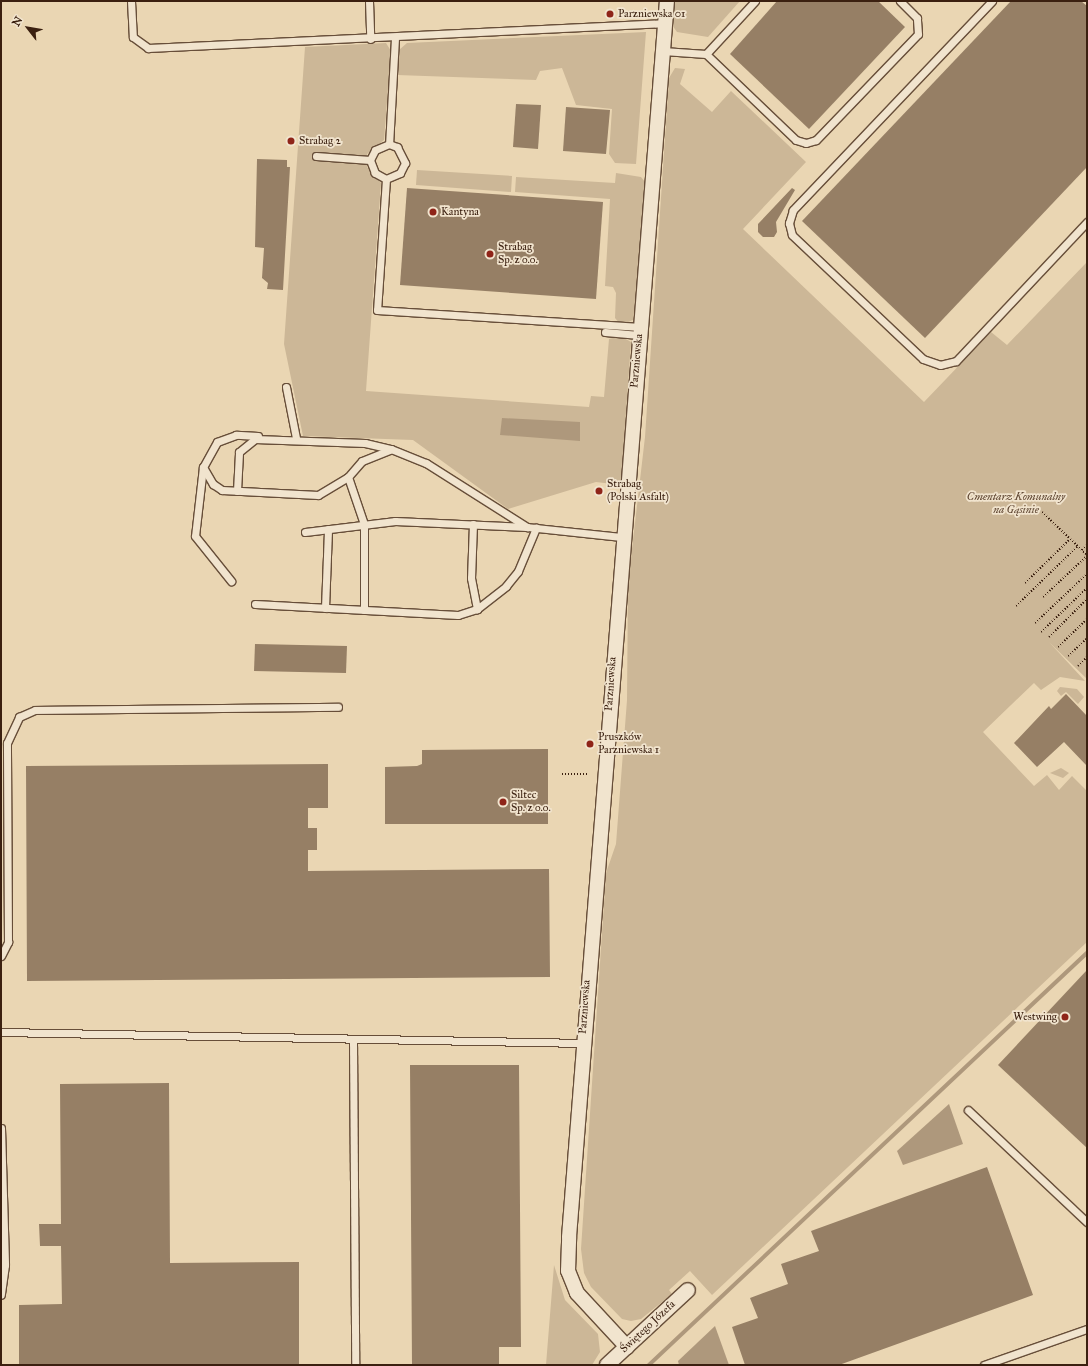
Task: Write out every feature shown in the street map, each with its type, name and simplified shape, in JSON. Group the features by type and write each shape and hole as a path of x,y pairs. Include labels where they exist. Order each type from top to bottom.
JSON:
{"street":[{"name":"Parzniewska","path":"627,1347 577,1293 568,1271 582,1043 622,537 667,1"},
{"name":"Świętego Józefa","path":"608,1365 688,1290"}],"lane":[{"path":"131,1 133,37 148,48 395,38 666,23"},
{"path":"369,1 370,39"},
{"path":"706,54 755,1"},
{"path":"663,51 706,54 796,140 806,143 816,140 918,34 917,18 900,1"},
{"path":"992,1 793,210 789,223 792,235 923,360 940,365 956,361 1087,222"},
{"path":"389,144 395,38"},
{"path":"389,144 397,147 405,163 400,173 386,179 375,173 370,160 375,150 389,144"},
{"path":"316,156 370,160"},
{"path":"386,179 377,310 640,331"},
{"path":"604,332 640,331"},
{"path":"286,387 296,438"},
{"path":"231,581 195,536 203,467 208,452 226,437 296,438 391,449 450,477 527,527"},
{"path":"236,491 239,452 255,439 268,437"},
{"path":"203,467 213,484 222,490 318,495 348,477 362,461 391,449"},
{"path":"348,477 364,524 364,610"},
{"path":"305,532 395,521 527,527 622,537"},
{"path":"473,524 471,578 477,609"},
{"path":"255,604 458,615 477,609 506,586 518,571 536,528"},
{"path":"325,608 328,529"},
{"path":"1,956 8,942 7,743 10,729 19,717 35,710 338,708"},
{"path":"1,1032 352,1041 582,1043"},
{"path":"352,1041 355,1365"},
{"path":"968,1110 1087,1222"},
{"path":"1,1128 5,1265 1,1295"},
{"path":"984,1365 1087,1329"}],"path":[{"path":"1042,512 1087,555 1043,597"},
{"path":"1025,583 1070,539"},
{"path":"1082,550 1087,545"},
{"path":"1016,606 1078,546"},
{"path":"1035,624 1087,574"},
{"path":"1041,632 1087,588"},
{"path":"1048,637 1087,600"},
{"path":"1058,647 1087,619"},
{"path":"1068,656 1087,638"},
{"path":"1078,666 1087,657"},
{"path":"562,774 589,774"}],"green space":[{"path":"672,1 740,1 708,37 677,32 672,25"},
{"path":"646,32 636,164 615,163 609,154 612,109 576,105 562,68 540,71 536,80 397,75 399,50 407,43"},
{"path":"386,43 391,51 384,140 367,154 367,167 381,183 366,391 589,407 591,396 604,397 609,339 621,336 631,342 621,485 596,482 508,509 413,440 303,436 284,344 305,47"},
{"name":"Cmentarz Komunalny na Gąsinie","path":"675,68 685,69 680,84 712,112 731,91 806,162 743,229 924,402 991,332 1007,345 1087,262 1087,679 1049,642 1085,681 1060,677 1041,690 1034,683 983,732 1034,786 1047,775 1059,790 1072,776 1087,791 1087,942 712,1295 690,1271 669,1290 672,1294 641,1319 631,1321 622,1319 591,1287 584,1273 581,1249 606,873 616,844 627,700 628,583 645,437 669,78"},
{"path":"417,170 512,176 511,192 416,185"},
{"path":"616,173 641,177 645,182 635,319 621,325 615,318 616,293 613,287 605,286 610,199 515,192 516,177 615,183"},
{"path":"1060,687 1077,689 1084,697 1078,704 1066,692 1061,696 1057,691"},
{"path":"1061,768 1069,773 1063,778 1050,773"},
{"path":"554,1265 565,1300 598,1334 600,1352 592,1365 546,1365"}],"shaded area":[{"path":"502,418 580,422 580,441 500,435"},
{"path":"949,1104 963,1144 903,1165 897,1151"},
{"path":"715,1326 729,1365 679,1365 678,1361"}],"building":[{"path":"777,1 878,1 905,27 809,129 730,54"},
{"path":"1011,1 1081,1 1087,6 1087,167 925,338 802,221"},
{"path":"516,104 541,105 538,149 513,147"},
{"path":"566,107 610,110 606,154 563,151"},
{"path":"257,159 287,160 287,167 290,167 283,290 267,289 268,283 262,278 264,248 255,247"},
{"path":"407,188 603,202 596,299 400,285"},
{"path":"792,188 795,190 776,222 777,232 774,237 763,237 758,232 758,224"},
{"path":"255,644 347,646 346,673 254,671"},
{"path":"1066,694 1087,716 1087,766 1064,742 1037,767 1014,743 1049,706 1051,709"},
{"path":"548,749 548,824 385,824 385,767 417,766 422,764 422,750"},
{"path":"328,764 328,808 308,808 308,828 317,828 317,850 308,850 308,871 549,869 550,977 27,981 26,766"},
{"name":"Westwing","path":"1087,970 1087,1148 998,1065"},
{"path":"410,1065 519,1065 521,1347 499,1347 499,1365 412,1365"},
{"path":"169,1083 170,1263 299,1262 299,1365 19,1365 19,1305 62,1304 61,1246 40,1246 39,1224 61,1224 60,1084"},
{"path":"987,1167 1033,1295 839,1365 745,1365 732,1327 758,1318 750,1298 788,1284 781,1264 819,1251 811,1231"}],"waterway":[{"path":"649,1365 1087,953"}],"place":[{"name":"Parzniewska 01","path":"610,14"},
{"name":"Strabag 2","path":"291,141"},
{"name":"Kantyna","path":"433,212"},
{"name":"Strabag Sp. z o.o.","path":"490,254"},
{"name":"Strabag (Polski Asfalt)","path":"599,491"},
{"name":"Pruszków Parzniewska 1","path":"590,744"},
{"name":"Siltec Sp. z o.o.","path":"503,802"},
{"name":"Westwing","path":"1065,1017"}]}
